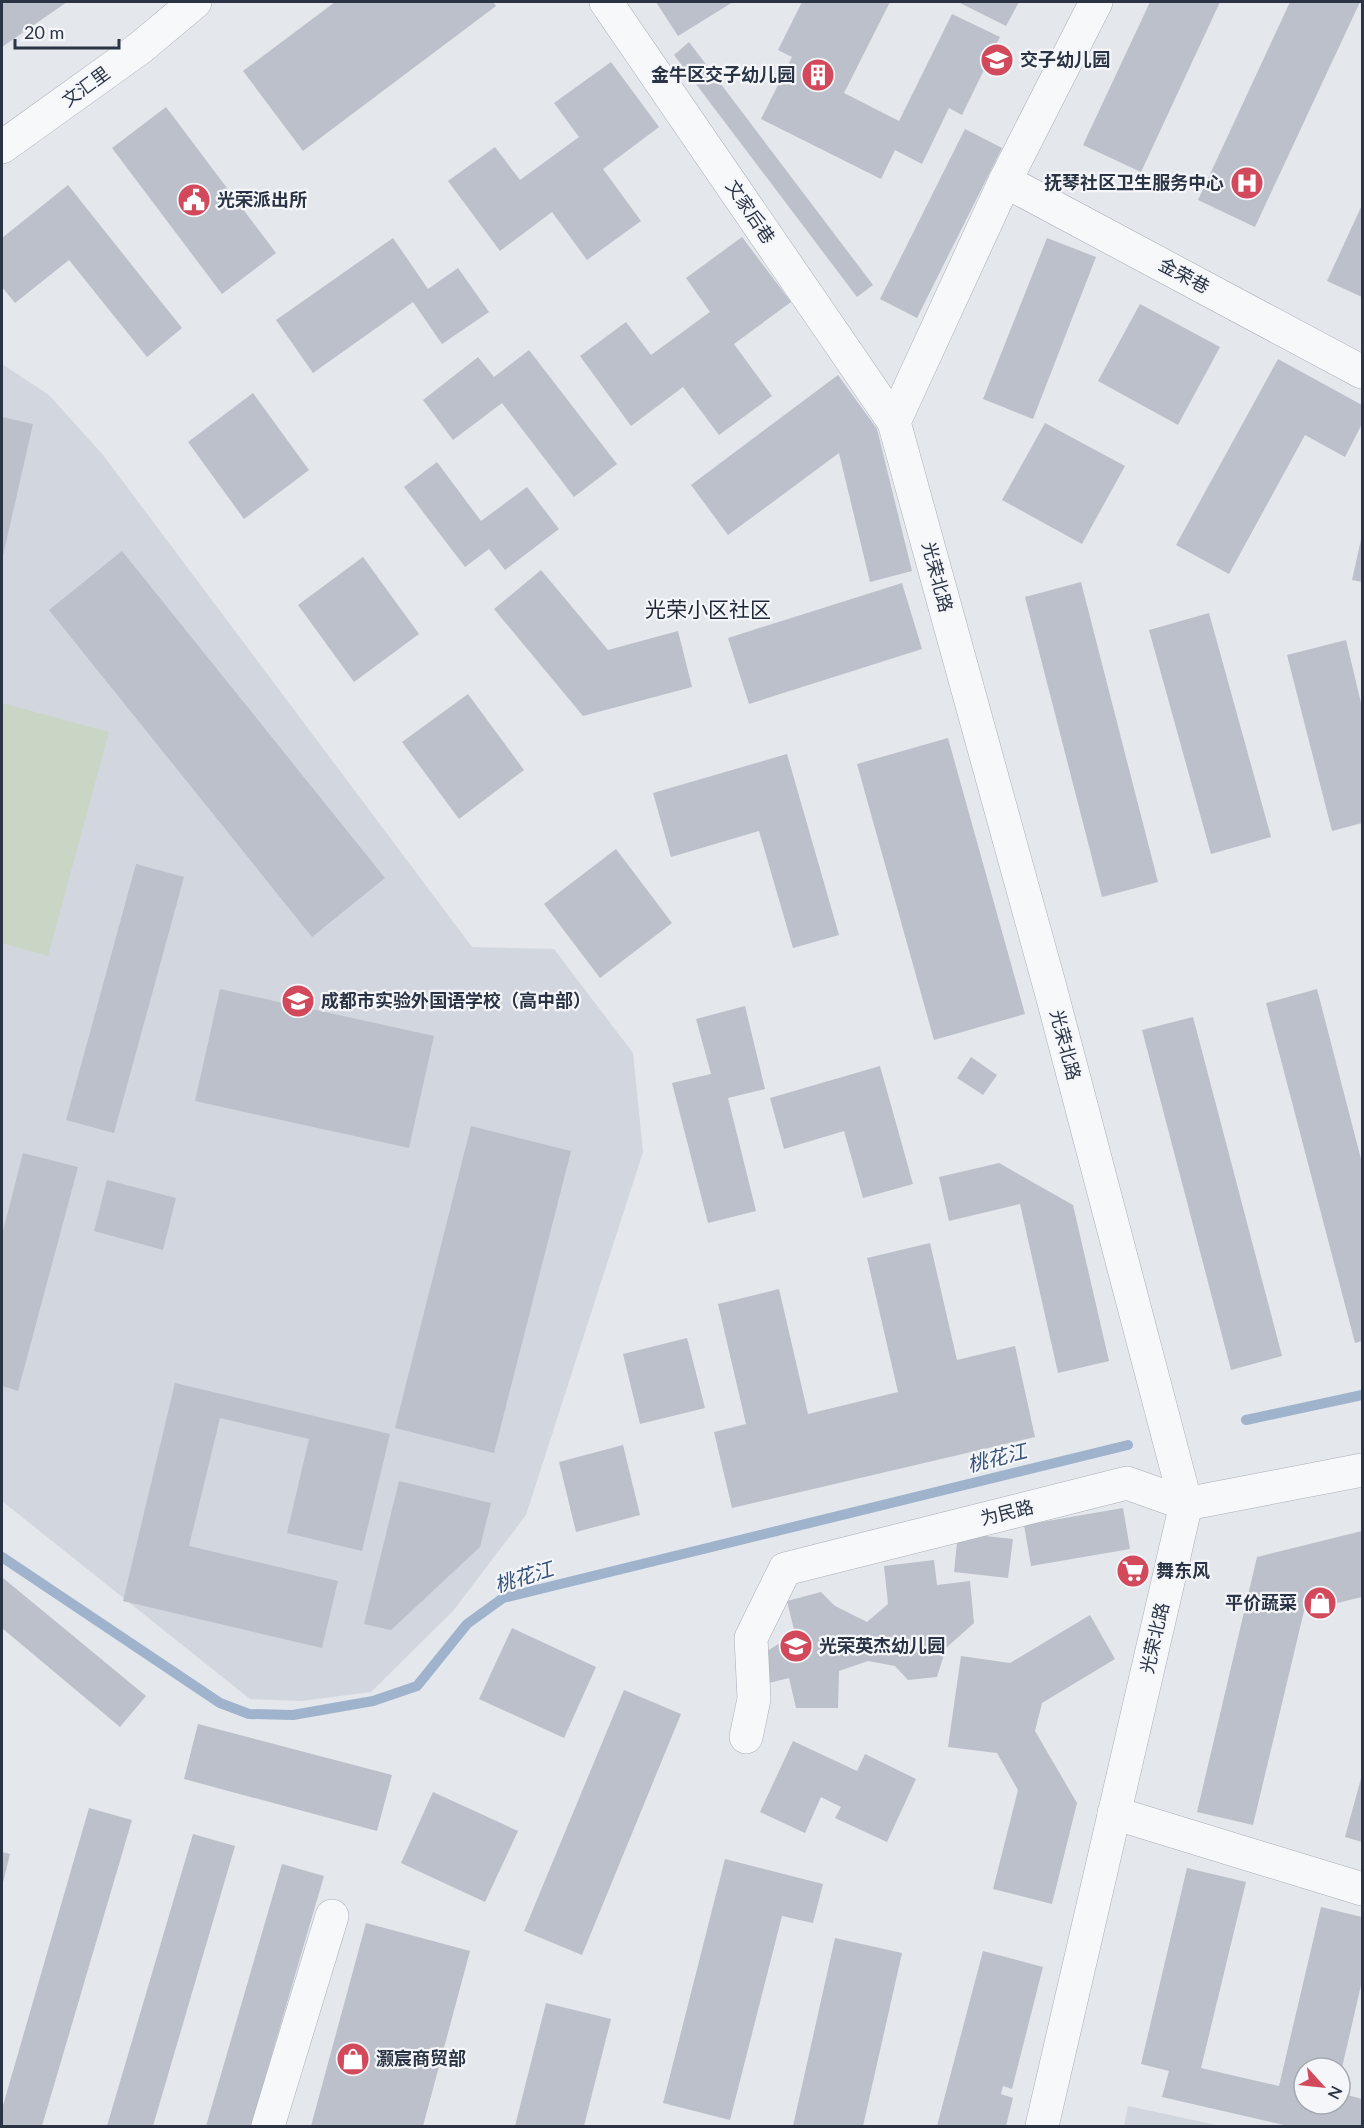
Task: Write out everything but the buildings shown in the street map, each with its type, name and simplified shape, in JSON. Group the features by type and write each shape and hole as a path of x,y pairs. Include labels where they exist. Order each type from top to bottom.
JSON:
{"street":[{"name":"文汇里","path":"2,147 140,48 195,2"},
{"name":"文家后巷","path":"606,2 894,422"},
{"path":"894,422 1005,181 1096,2"},
{"name":"金荣巷","path":"1005,181 1362,372"},
{"name":"光荣北路","path":"894,422 1051,991 1186,1504 1042,2127"},
{"path":"1186,1504 1362,1470"},
{"name":"为民路","path":"746,1737 754,1698 751,1638 785,1569 1127,1483 1186,1504"},
{"path":"1114,1814 1362,1889"},
{"path":"268,2127 332,1916"}],"shaded area":[{"name":"成都市实验外国语学校（高中部）","path":"2,364 49,395 103,455 472,947 554,949 633,1053 643,1152 526,1515 453,1611 371,1692 301,1701 250,1699 2,1501"},
{"path":"1128,2106 1221,2126 1124,2126"}],"green space":[{"path":"2,703 109,732 48,956 2,943"}],"waterway":[{"name":"桃花江","path":"1246,1420 1362,1395"},
{"name":"桃花江","path":"2,1557 220,1703 249,1714 293,1715 373,1701 417,1686 467,1624 503,1598 1128,1445"}],"place":[{"name":"交子幼儿园","path":"997,60"},
{"name":"金牛区交子幼儿园","path":"818,75"},
{"name":"抚琴社区卫生服务中心","path":"1247,183"},
{"name":"光荣派出所","path":"194,200"},
{"name":"成都市实验外国语学校（高中部）","path":"298,1001"},
{"name":"舞东风","path":"1133,1571"},
{"name":"平价蔬菜","path":"1320,1603"},
{"name":"光荣英杰幼儿园","path":"796,1646"},
{"name":"灏宸商贸部","path":"353,2059"}],"district":[{"name":"光荣小区社区","path":"708,610"}]}
